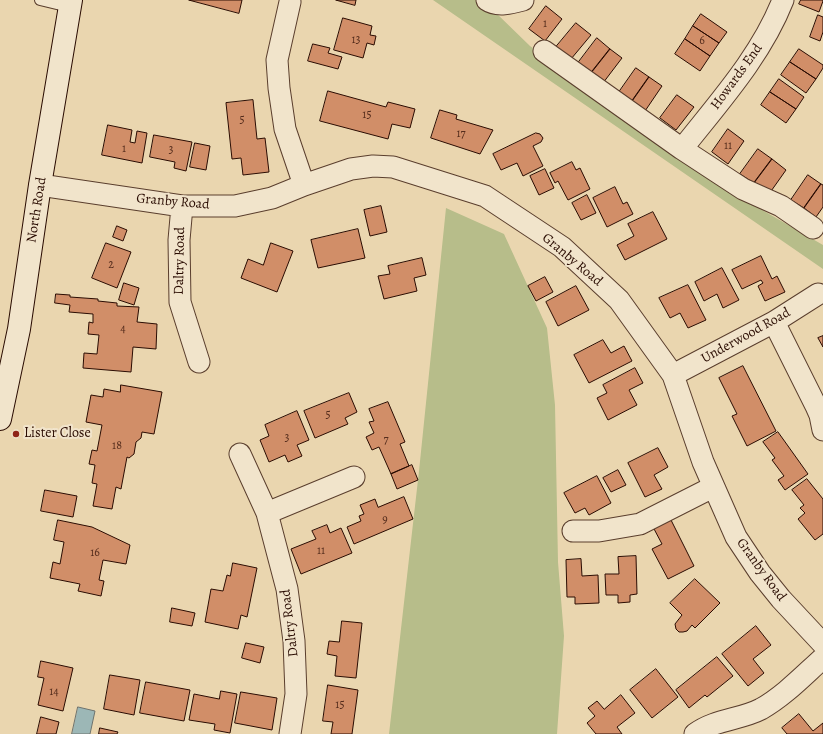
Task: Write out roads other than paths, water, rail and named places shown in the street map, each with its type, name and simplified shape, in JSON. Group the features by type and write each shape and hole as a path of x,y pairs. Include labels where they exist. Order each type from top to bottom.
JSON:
{"main road":[{"name":"North Road","path":"0,419 19,330 40,185 70,4"}],"street":[{"path":"487,0 489,2 507,4 523,0"},
{"name":"Howards End","path":"682,149 744,69 761,44 783,0"},
{"path":"290,2 277,60 279,88 285,129 304,185"},
{"path":"544,51 682,149 743,189 781,206 813,228"},
{"name":"Granby Road","path":"40,185 182,206 235,206 272,198 351,168 386,166 485,196 562,247 619,300 673,375 714,487 736,536 760,573 781,599 823,644"},
{"name":"Daltry Road","path":"182,206 179,240 180,302 199,362"},
{"name":"Underwood Road","path":"673,375 774,322 818,294"},
{"path":"774,322 816,406 820,415 823,430"},
{"name":"Daltry Road","path":"240,454 267,514 287,589 294,641 296,694 290,734"},
{"path":"267,514 354,476"},
{"path":"572,531 599,531 640,524 714,487"},
{"path":"695,734 710,725 760,709 777,699 823,658"}],"lane":[{"path":"40,0 70,4"}],"water":[{"path":"78,707 95,711 90,734 72,734"}],"place":[{"name":"Lister Close","path":"16,434"}]}
